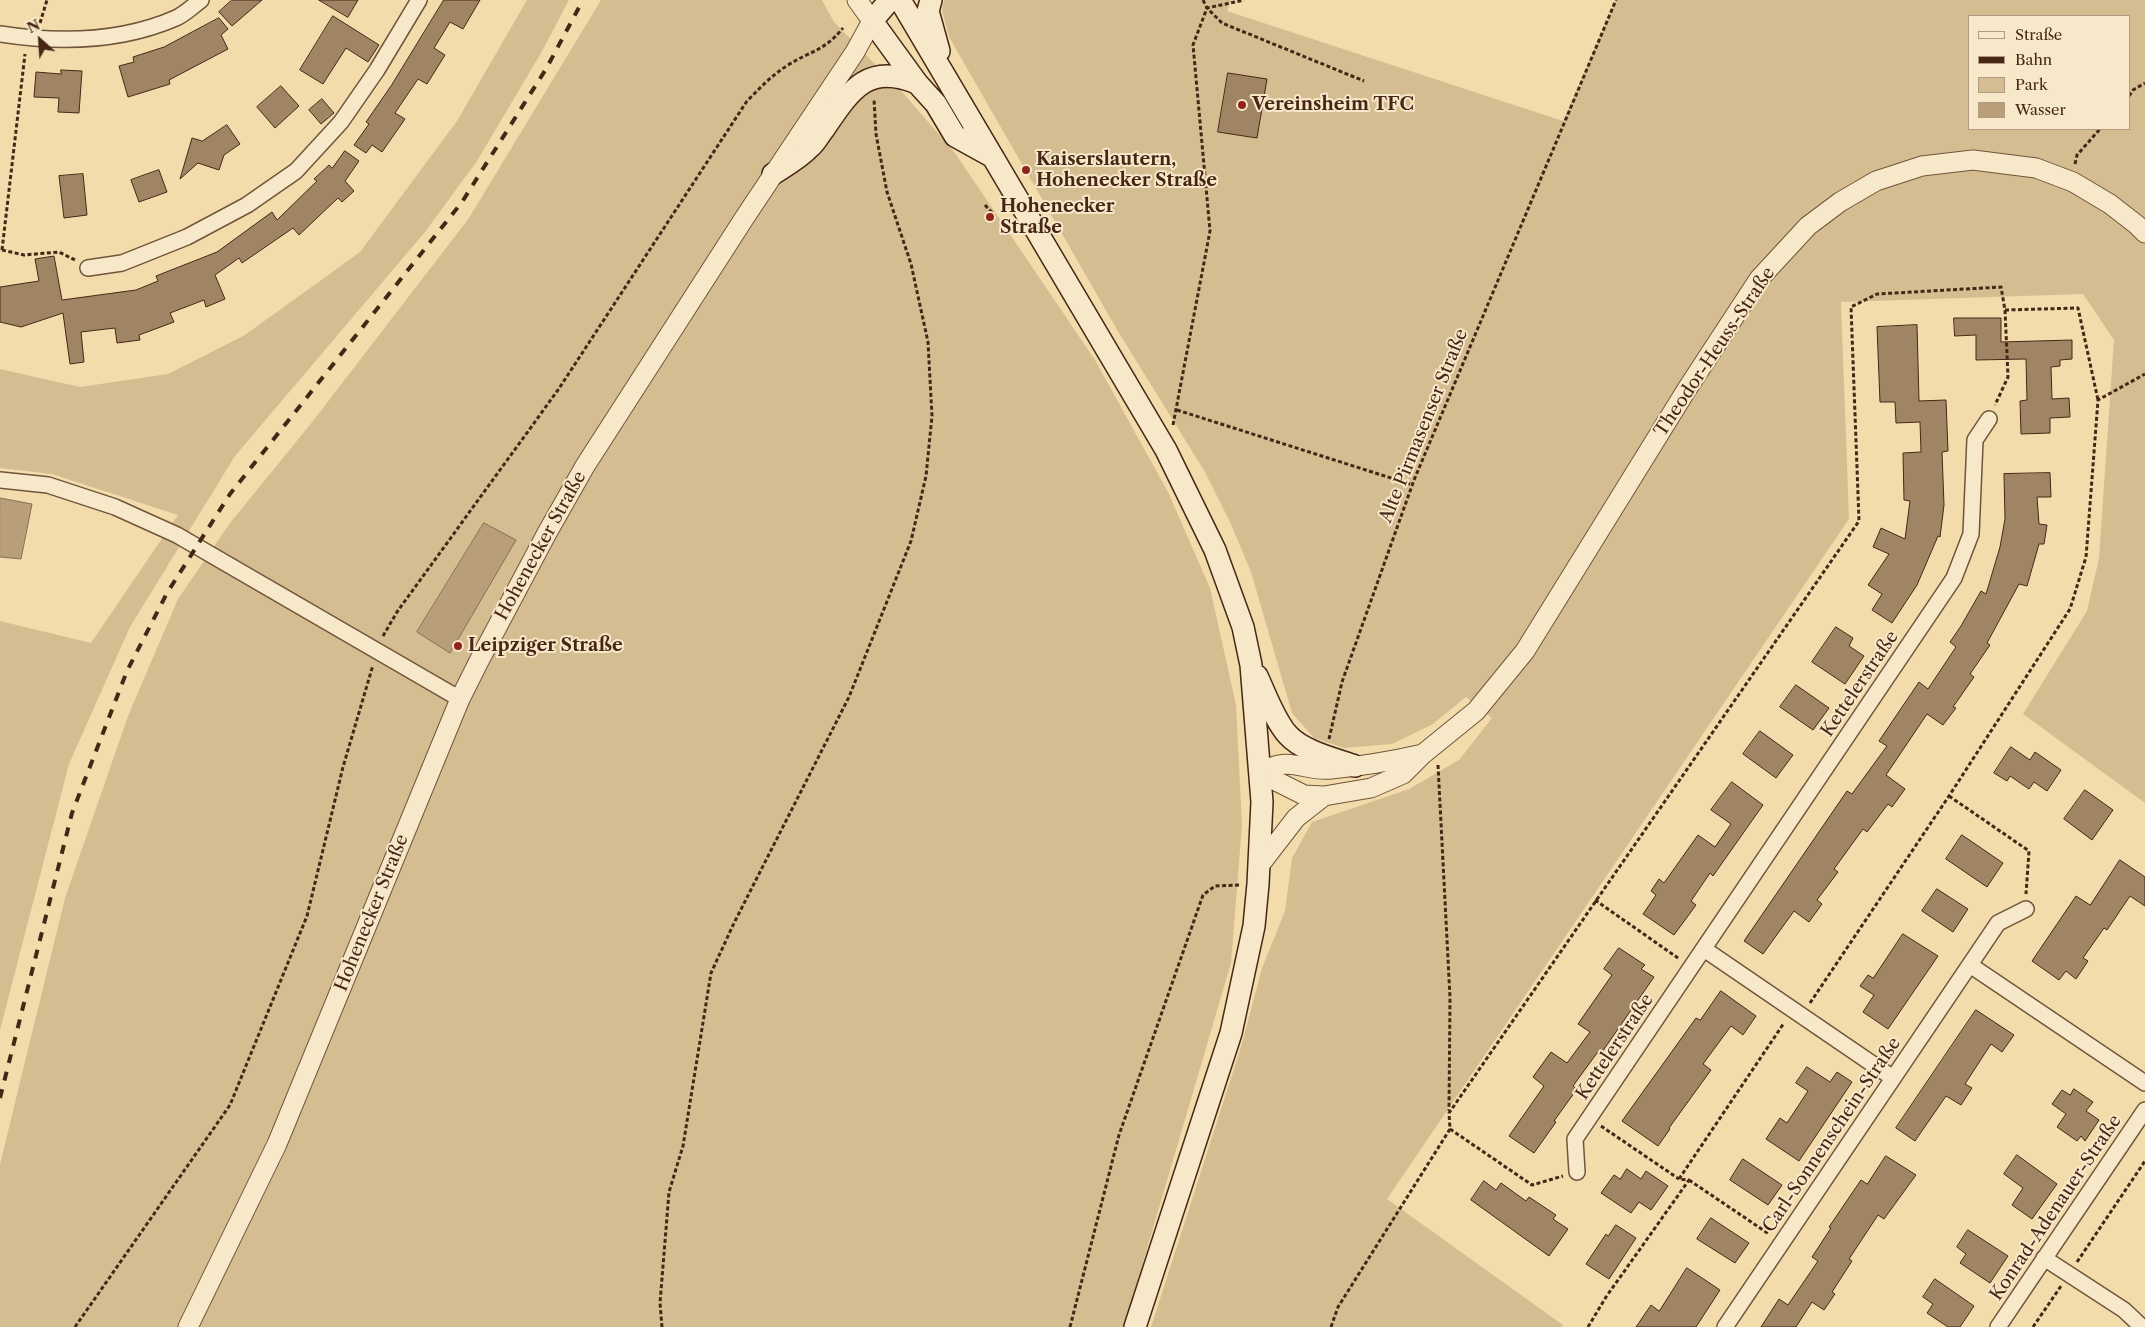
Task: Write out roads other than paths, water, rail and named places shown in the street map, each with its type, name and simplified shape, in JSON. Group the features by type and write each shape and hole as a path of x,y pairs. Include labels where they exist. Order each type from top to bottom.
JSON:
{"main road":[{"name":"Hohenecker Straße","path":"872,21 890,0"},
{"path":"900,0 1166,450 1190,495 1216,550 1229,586 1243,627 1251,665 1262,802 1259,875 1254,926 1231,1033 1135,1327"},
{"path":"931,0 928,11 946,76"},
{"path":"872,21 917,83 936,104 955,136 992,157"},
{"path":"773,174 810,147 843,101 861,82 886,75 905,78 917,83"},
{"path":"1251,665 1287,735 1297,743 1312,750 1355,766"}],"street":[{"path":"0,34 27,38 95,38 137,32 177,17 201,0"},
{"path":"88,268 122,263 187,237 247,206 296,171 341,122 377,70 419,0"},
{"path":"857,0 872,21"},
{"name":"Hohenecker Straße","path":"188,1327 277,1144 460,698 542,542 585,466 773,174 855,52 872,21"},
{"name":"Theodor-Heuss-Straße","path":"1260,773 1304,795 1324,796 1371,788 1403,774 1430,758 1476,711 1525,650 1687,389 1759,279 1808,226 1840,202 1876,181 1922,166 1973,160 2036,168 2073,182 2110,204 2137,224 2145,233"},
{"name":"Kettelerstraße","path":"1577,1172 1575,1139 1954,578 1971,534 1975,440 1989,419"},
{"path":"0,480 48,485 124,511 176,535 460,698"},
{"name":"Theodor-Heuss-Straße","path":"1260,773 1272,766 1291,764 1328,770 1430,758"},
{"path":"1259,875 1296,818 1324,796"},
{"name":"Carl-Sonnenschein-Straße","path":"1725,1327 1998,923 2026,909"},
{"path":"1704,948 1893,1078"},
{"path":"1970,965 2145,1083"},
{"name":"Konrad-Adenauer-Straße","path":"1998,1327 2145,1110"},
{"path":"2044,1258 2124,1310 2142,1327"}],"water":[{"path":"0,498 32,504 21,559 0,557"},
{"path":"484,523 516,540 450,653 417,632"}],"railway":[{"path":"0,1098 72,813 127,671 167,593 230,494 462,202 546,69 583,0"}],"place":[{"name":"Vereinsheim TFC","path":"1242,105"},
{"name":"Kaiserslautern, Hohenecker Straße","path":"1026,170"},
{"name":"Hohenecker Straße","path":"990,217"},
{"name":"Leipziger Straße","path":"458,646"}]}
